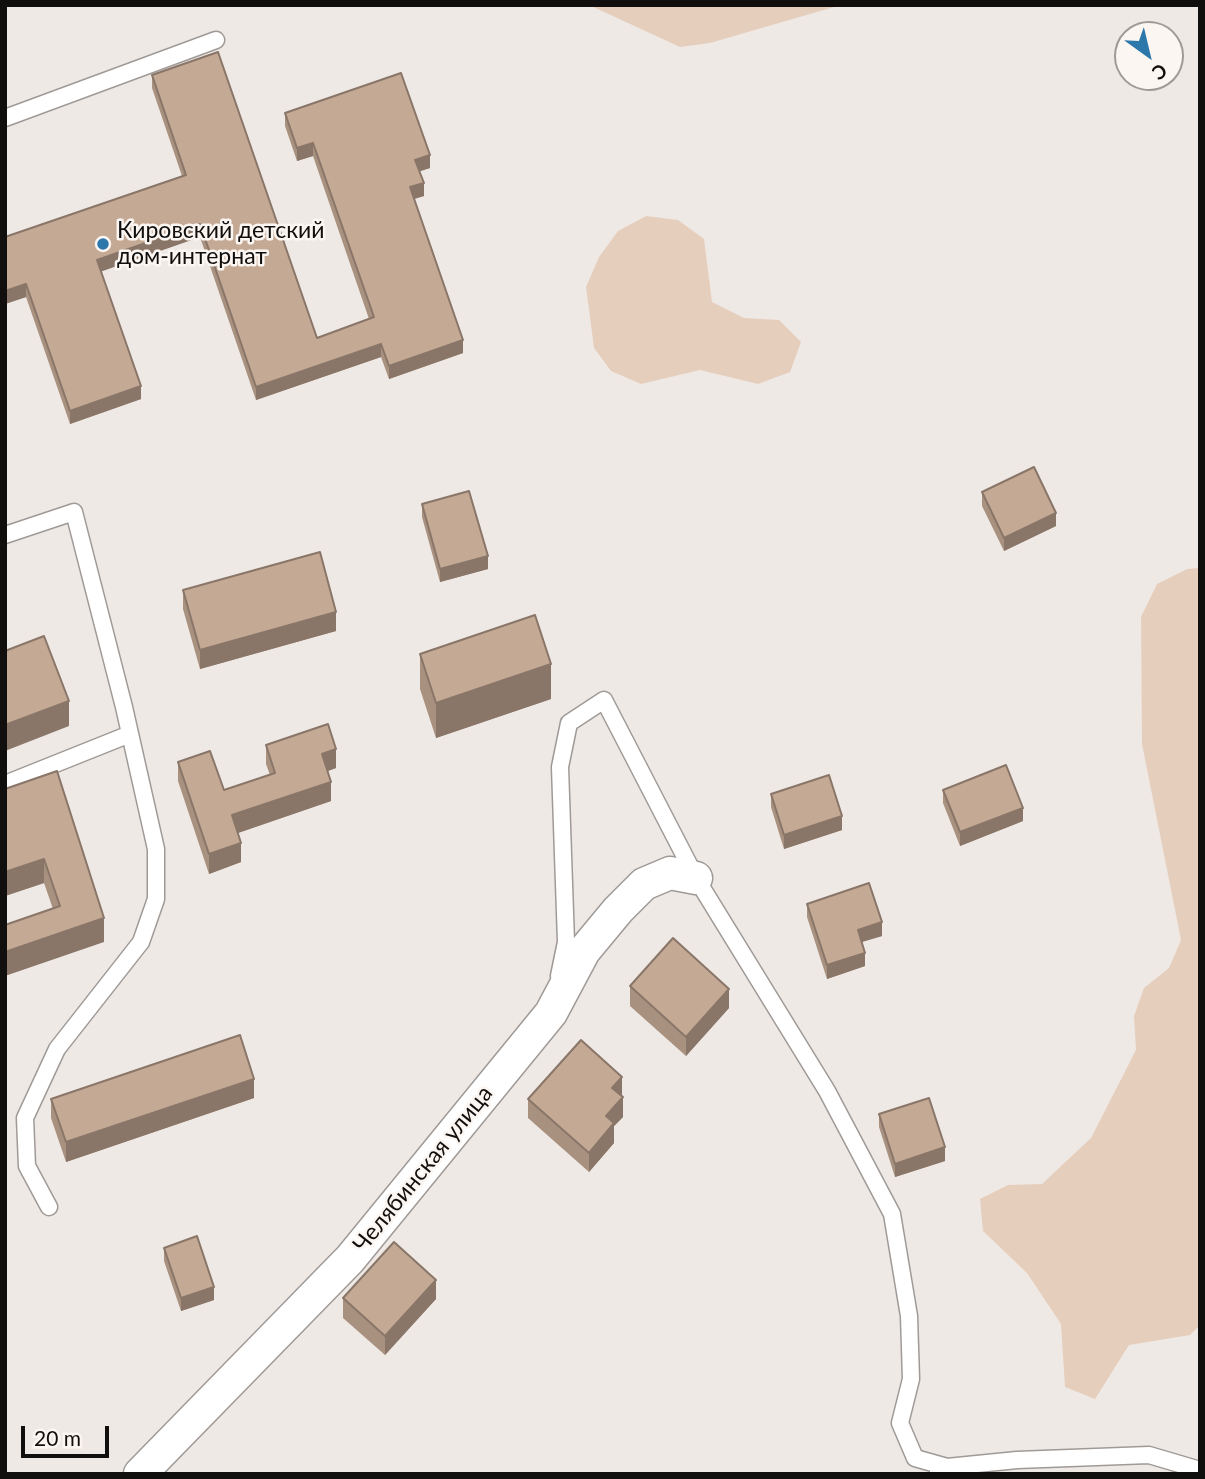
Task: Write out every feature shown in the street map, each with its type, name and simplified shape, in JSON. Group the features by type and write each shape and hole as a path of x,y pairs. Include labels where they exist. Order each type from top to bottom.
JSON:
{"street":[{"name":"Челябинская улица","path":"140,1474 350,1259 551,1013 584,951 618,910 644,884 670,873 696,878"}],"lane":[{"path":"5,118 216,40"},
{"path":"5,535 74,512 156,849 156,899 141,942 57,1049 25,1118 27,1166 49,1207"},
{"path":"551,1013 566,942 560,767 569,723 604,700 696,878 827,1091 891,1214 909,1316 911,1379 900,1423 915,1458 940,1470 999,1468 1149,1455 1200,1470"},
{"path":"5,784 130,734"}],"shaded area":[{"path":"589,5 841,5 710,43 680,47"},
{"path":"646,216 678,220 704,239 712,302 744,318 779,320 801,342 790,372 758,384 700,370 641,384 611,371 594,348 586,287 599,257 618,231"},
{"path":"1200,568 1200,1325 1190,1335 1129,1345 1095,1399 1065,1387 1061,1324 1027,1273 983,1231 980,1199 1008,1185 1042,1184 1091,1138 1136,1050 1134,1016 1144,988 1169,968 1181,940 1142,744 1141,617 1157,584 1187,569"}],"building":[{"name":"Кировский детский дом-интернат","path":"218,52 317,338 374,317 313,143 297,148 285,113 401,73 430,155 415,160 424,183 410,187 463,340 389,366 381,344 256,387 200,224 97,260 141,386 70,411 26,284 5,291 5,237 186,175 152,75"},
{"path":"1034,467 1056,513 1004,538 982,492"},
{"path":"469,491 488,556 440,569 422,504"},
{"path":"320,552 336,612 200,650 183,590"},
{"path":"535,615 551,664 436,703 420,654"},
{"path":"44,636 69,701 5,725 5,651"},
{"path":"328,724 336,749 322,754 331,782 232,815 241,843 209,854 178,762 210,751 224,790 275,773 266,745"},
{"path":"1006,765 1023,808 960,832 943,790"},
{"path":"57,771 104,918 5,952 5,925 60,906 44,859 5,872 5,789"},
{"path":"829,775 842,816 784,835 771,794"},
{"path":"869,883 882,922 858,930 865,953 827,965 807,904"},
{"path":"673,938 729,989 686,1037 630,986"},
{"path":"240,1035 254,1079 66,1142 51,1099"},
{"path":"581,1040 622,1077 612,1088 623,1097 606,1116 614,1123 589,1153 528,1099"},
{"path":"929,1098 945,1147 895,1164 879,1114"},
{"path":"197,1236 214,1287 181,1298 164,1248"},
{"path":"394,1242 436,1280 385,1336 343,1298"}],"place":[{"name":"Кировский детский дом-интернат","path":"103,244"}]}
